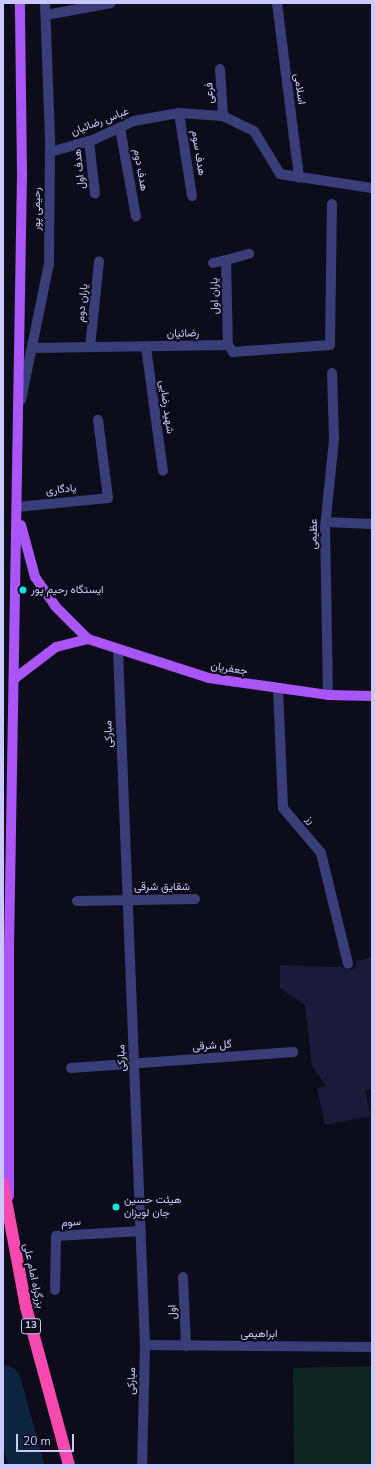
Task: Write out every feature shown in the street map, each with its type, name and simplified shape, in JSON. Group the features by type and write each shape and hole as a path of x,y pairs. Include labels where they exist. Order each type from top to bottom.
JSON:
{"highway":[{"name":"بزرگراه امام علی","path":"3,1184 9,1228 26,1307 69,1465"}],"main road":[{"path":"9,1228 9,949 17,507 20,3"},
{"name":"جعفریان","path":"17,507 35,577 55,606 88,638 118,650 209,678 328,695 372,696"},
{"path":"14,679 56,647 88,638"}],"street":[{"name":"رحیمی پور","path":"18,412 49,264 50,152 45,3"},
{"path":"46,15 111,3"},
{"name":"اسلامی","path":"276,3 298,178"},
{"name":"فرعی","path":"220,69 223,116"},
{"name":"عباس رضائیان","path":"50,152 89,141 134,121 179,113 223,116 254,131 280,174 298,178 372,188"},
{"name":"هدف سوم","path":"179,113 192,196"},
{"name":"هدف دوم","path":"120,128 136,217"},
{"name":"هدف اول","path":"89,141 95,194"},
{"name":"رضائیان","path":"32,348 228,345 233,352 330,345 332,204"},
{"path":"226,260 249,254"},
{"name":"یاران اول","path":"213,263 226,260 228,345"},
{"name":"یاران دوم","path":"90,348 99,261"},
{"name":"شهید رضایی","path":"146,347 163,470"},
{"name":"عظیمی","path":"328,695 326,522 334,439 332,373"},
{"name":"یادگاری","path":"17,507 108,498 98,420"},
{"path":"326,522 372,524"},
{"name":"مبارکی","path":"118,650 145,1346 142,1465"},
{"name":"رز","path":"278,688 283,808 321,853 348,964"},
{"name":"شقایق شرقی","path":"76,901 128,898 195,899"},
{"name":"گل شرقی","path":"71,1068 293,1052"},
{"name":"سوم","path":"55,1290 56,1236 141,1231"},
{"name":"اول","path":"184,1277 186,1346"},
{"name":"ابراهیمی","path":"145,1346 372,1346"}],"green space":[{"path":"372,1366 372,1465 294,1465 293,1368"}],"building":[{"path":"372,957 372,1089 365,1090 371,1116 325,1125 317,1088 326,1086 312,1066 305,1005 280,988 280,965 342,967 349,970 357,967 356,961"}],"waterway":[{"path":"3,1382 26,1465"}],"place":[{"name":"ایستگاه رحیم پور","path":"23,590"},
{"name":"هیئت حسین جان لویزان","path":"116,1207"}]}
